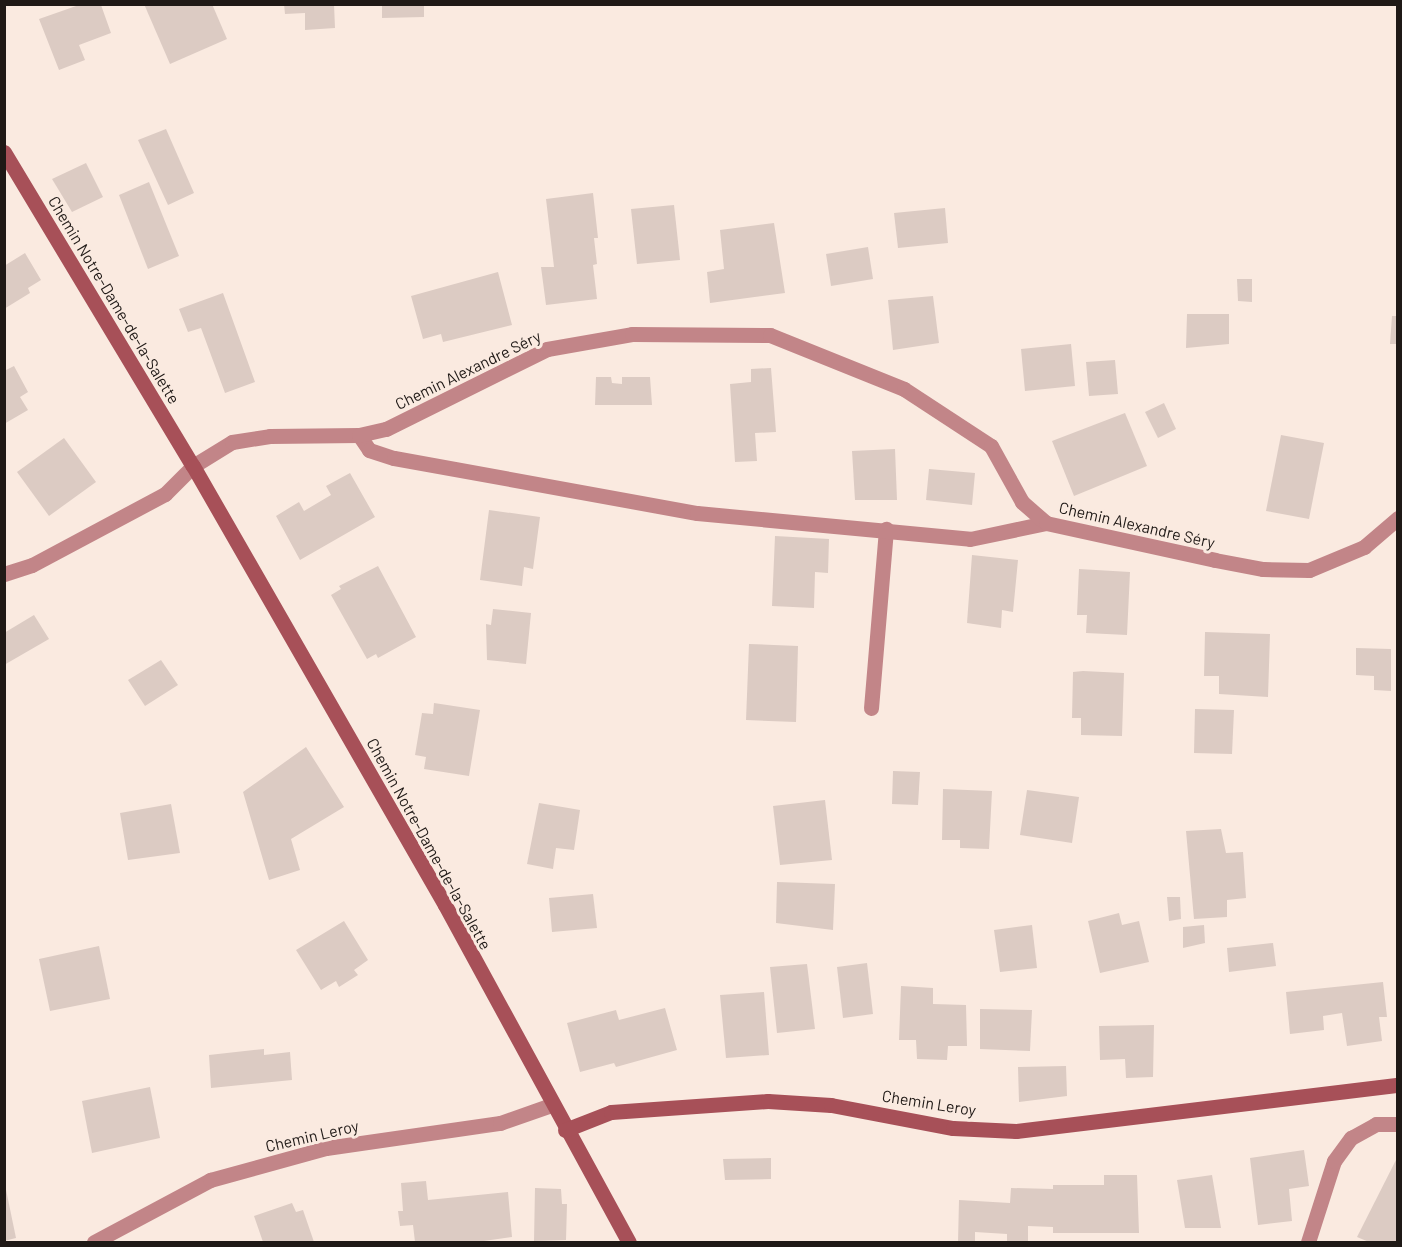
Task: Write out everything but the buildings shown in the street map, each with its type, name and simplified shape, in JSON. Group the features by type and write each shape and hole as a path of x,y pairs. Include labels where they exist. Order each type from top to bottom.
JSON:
{"street":[{"name":"Chemin Notre-Dame-de-la-Salette","path":"4,152 193,466 445,905 551,1105 629,1242"},
{"name":"Chemin Alexandre Séry","path":"193,466 232,442 270,436 359,435 386,429 547,349 632,334 770,335 904,388 991,446 1022,502 1046,523 1215,561 1263,569 1309,570 1364,547 1398,518"},
{"path":"359,435 369,450 394,458 697,513 886,529 970,539 1046,523"},
{"path":"4,573 32,565 165,495 193,466"},
{"path":"872,708 886,529"},
{"name":"Chemin Leroy","path":"565,1130 611,1112 768,1101 831,1105 953,1128 1016,1131 1398,1085"},
{"name":"Chemin Leroy","path":"94,1242 210,1180 326,1148 500,1123 551,1105"},
{"path":"1308,1242 1334,1161 1351,1138 1376,1124 1398,1124"}]}
